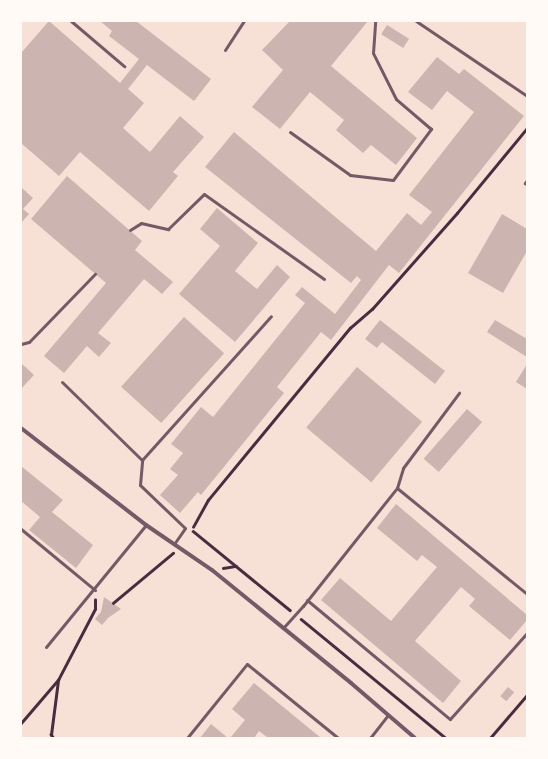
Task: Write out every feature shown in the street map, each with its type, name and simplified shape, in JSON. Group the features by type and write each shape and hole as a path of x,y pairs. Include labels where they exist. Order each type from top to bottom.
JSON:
{"street":[{"path":"21,428 146,525 212,570 415,738"}],"lane":[{"path":"71,21 124,66"},
{"path":"225,50 244,21"},
{"path":"290,132 350,175 393,180 431,129 396,99 374,53 375,21"},
{"path":"416,21 527,96"},
{"path":"527,180 525,183 527,184"},
{"path":"130,230 141,223 168,229 204,194 324,279"},
{"path":"21,344 29,342 94,274"},
{"path":"174,544 185,528 140,486 142,460 271,316"},
{"path":"62,382 142,460"},
{"path":"282,628 307,600 397,488 403,468 459,393"},
{"path":"397,488 527,594"},
{"path":"46,647 95,590 146,525"},
{"path":"21,530 95,590"},
{"path":"307,600 450,719 527,633"},
{"path":"187,738 247,664 338,738"},
{"path":"370,738 388,715"}],"path":[{"path":"113,603 179,547 192,530 198,515 208,500 350,328 382,298 457,213 527,128"},
{"path":"192,530 446,738"},
{"path":"21,723 58,680 95,609 95,590"},
{"path":"53,738 51,736 58,680"},
{"path":"490,738 527,695"}],"building":[{"path":"49,21 120,83 139,59 109,36 112,31 100,21 136,21 211,79 194,101 147,65 128,89 144,103 123,128 150,152 180,116 204,137 173,172 178,176 149,211 80,152 59,176 21,143 21,53"},
{"path":"290,21 368,21 331,66 417,138 396,165 371,145 363,153 336,130 344,120 310,92 280,129 252,107 283,70 262,50"},
{"path":"387,25 409,39 403,48 381,34"},
{"path":"437,57 459,74 464,69 524,116 399,273 389,265 331,340 321,332 277,387 284,393 201,495 198,492 180,513 160,495 178,475 170,469 183,453 171,444 201,407 213,417 305,303 295,295 302,287 335,314 361,280 357,276 351,283 205,167 234,132 376,251 407,213 421,225 432,212 409,195 474,112 447,91 432,110 408,92"},
{"path":"67,176 142,241 135,250 173,282 162,294 144,279 98,333 111,343 99,357 87,346 64,373 44,356 106,283 31,219"},
{"path":"21,187 33,198 23,209 29,214 21,223"},
{"path":"217,208 258,243 235,271 257,289 277,265 290,277 235,342 179,294 220,246 200,229"},
{"path":"502,214 527,229 527,251 503,293 468,273"},
{"path":"184,317 224,353 161,423 121,387"},
{"path":"380,320 445,371 435,384 382,342 377,348 365,339"},
{"path":"495,320 527,339 527,357 487,332"},
{"path":"21,363 34,375 21,389"},
{"path":"527,364 527,389 516,382"},
{"path":"357,367 422,422 371,482 306,428"},
{"path":"467,409 482,422 439,472 424,459"},
{"path":"21,466 63,500 52,512 93,545 76,568 29,530 40,517 21,501"},
{"path":"396,504 527,615 527,620 510,640 469,606 475,599 461,587 415,641 461,681 443,703 321,600 340,578 391,621 437,567 422,555 417,561 377,528"},
{"path":"104,597 121,609 108,618 102,625 95,619 101,612"},
{"path":"254,683 321,738 268,738 259,731 254,738 230,738 245,720 232,709"},
{"path":"508,687 514,692 506,701 500,696"},
{"path":"211,724 228,738 200,738"}]}
